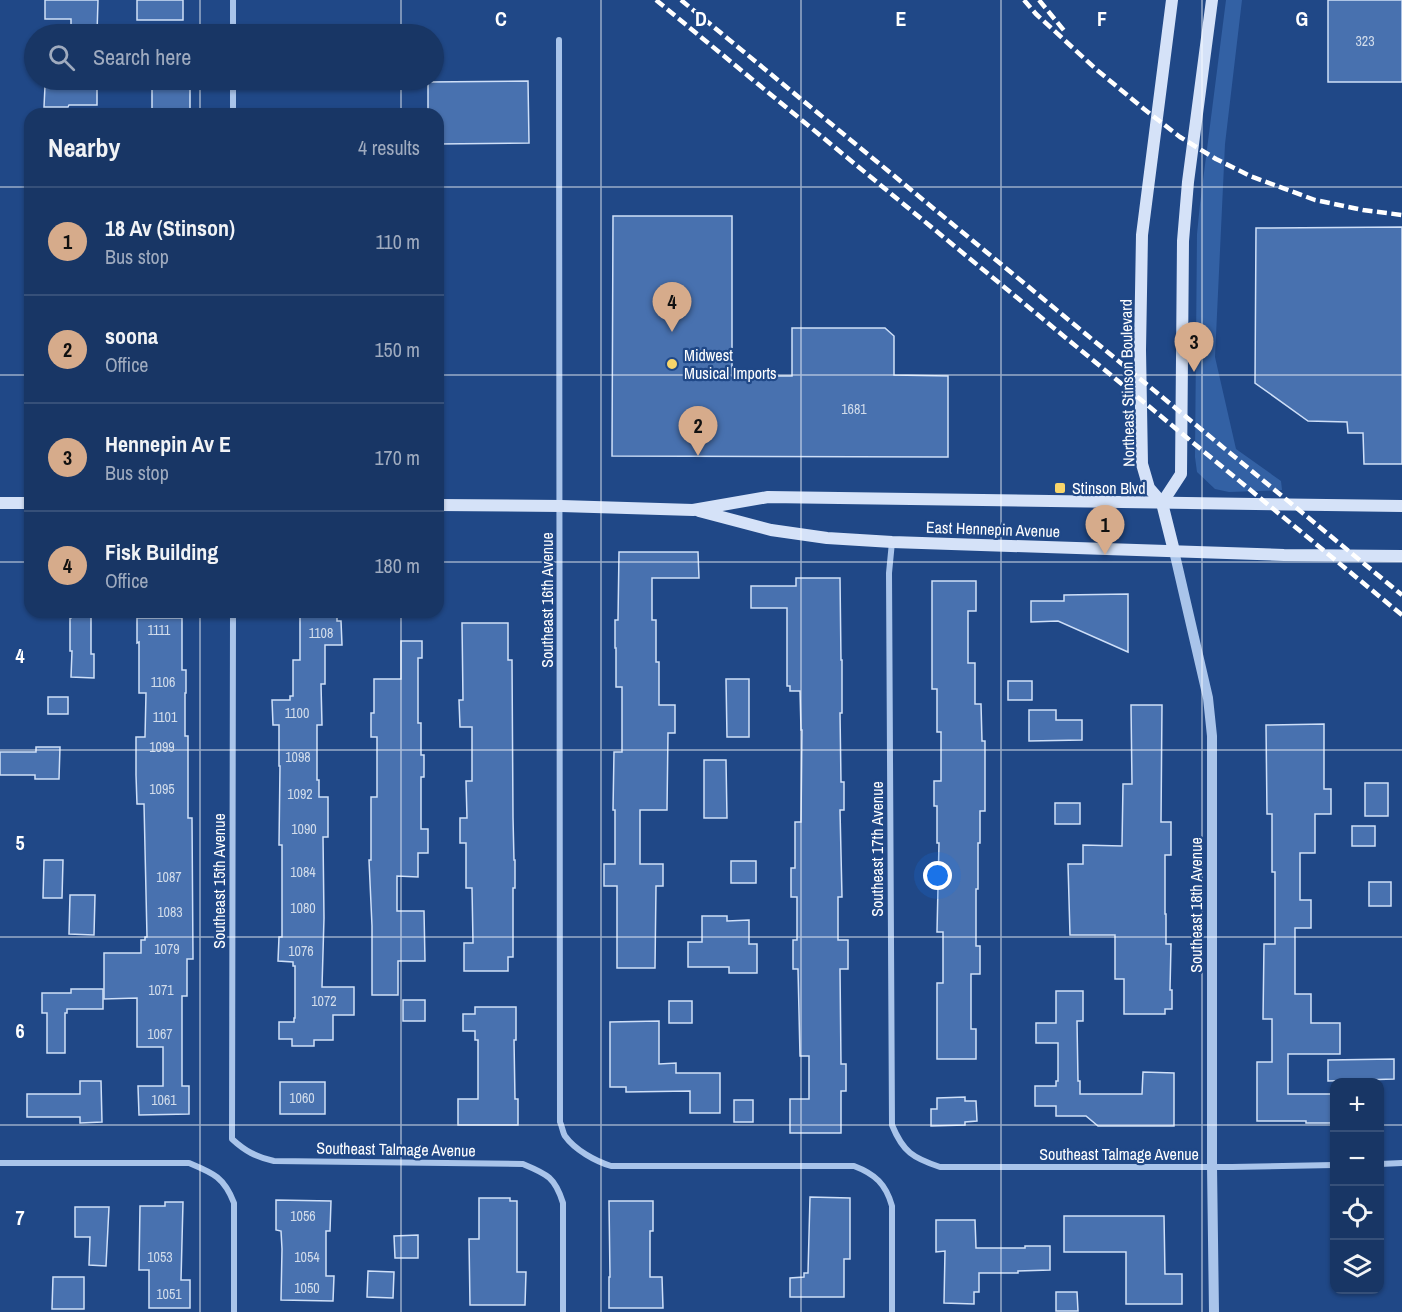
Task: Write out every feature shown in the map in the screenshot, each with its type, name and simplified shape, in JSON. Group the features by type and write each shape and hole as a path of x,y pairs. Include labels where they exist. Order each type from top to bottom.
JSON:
{"main road":[{"name":"Northeast Stinson Boulevard","path":"1162,503 1149,488 1142,464 1140,350 1142,235 1172,0"},
{"path":"1162,503 1181,474 1183,241 1188,182 1212,0"},
{"name":"East Hennepin Avenue","path":"444,506 561,506 693,510 768,497 1402,506"},
{"path":"0,503 24,503"},
{"name":"Southeast 18th Avenue","path":"1162,503 1174,551"},
{"name":"East Hennepin Avenue","path":"693,510 771,530 828,538 1284,555 1402,556"}],"street":[{"path":"233,0 233,24"},
{"name":"Southeast 16th Avenue","path":"559,40 560,1122 566,1137 582,1153 594,1161 611,1166 854,1166 867,1171 888,1192 892,1206 892,1312"},
{"path":"233,90 233,108"},
{"name":"Southeast 17th Avenue","path":"891,542 889,573 892,1125 900,1143 908,1151"},
{"name":"Southeast 18th Avenue","path":"1174,551 1208,698 1212,736 1214,1312"},
{"name":"Southeast 15th Avenue","path":"233,618 231,1119 232,1139 240,1147"},
{"name":"Southeast Talmage Avenue","path":"240,1147 258,1157 274,1161 523,1164 538,1170 551,1178 563,1203 563,1312"},
{"name":"Southeast Talmage Avenue","path":"908,1151 923,1162 940,1167 1330,1165"},
{"path":"0,1163 189,1163 208,1170 229,1190 234,1203 234,1312"},
{"path":"1384,1164 1402,1163"}],"shaded area":[{"path":"1226,0 1242,0 1225,144 1215,357 1236,449 1281,481 1282,490 1229,492 1215,489 1197,472 1195,457 1197,234"}],"building":[{"path":"45,0 98,0 97,24 71,24 71,19 45,19"},
{"path":"137,0 183,0 183,20 137,20"},
{"path":"1328,0 1402,0 1402,82 1328,82"},
{"path":"528,81 529,143 444,144 444,108 428,108 428,90 444,90 444,82"},
{"path":"45,90 97,90 97,105 44,107"},
{"path":"152,90 190,90 190,108 152,108"},
{"path":"613,216 732,216 732,376 792,376 792,328 885,328 894,336 894,375 948,376 948,457 612,456"},
{"path":"1402,227 1402,464 1364,464 1363,433 1348,433 1347,422 1308,421 1255,383 1256,228"},
{"path":"619,552 698,552 699,578 652,578 652,620 656,620 656,662 659,662 659,705 675,705 675,733 668,733 667,810 640,810 640,864 663,864 663,886 656,886 655,968 617,968 617,886 604,886 604,864 615,864 614,752 622,752 622,687 616,687 615,648 615,620 618,620"},
{"path":"796,578 840,578 841,782 844,782 844,810 840,810 842,897 838,897 838,940 848,940 848,969 840,969 841,1064 846,1064 846,1091 841,1091 841,1133 790,1133 790,1099 809,1099 809,1056 800,1056 798,969 793,969 793,940 797,940 797,897 791,897 791,868 795,868 795,822 801,822 800,691 790,691 790,686 787,686 787,608 751,608 751,586 796,586"},
{"path":"932,581 976,581 976,611 968,611 968,663 975,663 975,704 981,704 982,741 985,741 985,811 980,811 978,889 976,889 976,946 980,946 980,974 971,974 971,1029 976,1029 976,1059 937,1059 937,983 943,983 943,932 937,932 939,843 937,843 937,806 934,806 934,781 941,781 941,732 937,732 937,689 932,689"},
{"path":"1128,594 1128,652 1058,621 1031,622 1031,601 1064,601 1064,595"},
{"path":"70,618 91,618 94,678 71,677"},
{"path":"137,618 182,618 182,670 186,670 185,736 188,736 188,818 192,818 193,959 187,959 187,996 182,996 182,1086 189,1086 189,1114 139,1115 138,1086 163,1086 163,1047 137,1047 137,998 104,999 104,953 141,953 141,940 147,937 144,804 137,804 136,775 136,737 145,737 146,693 139,693"},
{"path":"300,618 337,618 337,621 341,621 342,645 325,645 325,684 321,684 322,725 317,725 319,797 328,797 328,837 323,837 322,987 354,987 354,1015 333,1015 333,1040 314,1040 314,1046 292,1046 292,1039 279,1039 279,1022 294,1022 295,1018 295,966 293,962 278,961 279,937 282,937 282,845 279,845 279,725 273,725 272,700 290,700 290,696 293,696 293,660 300,660"},
{"path":"462,623 508,623 508,660 512,660 515,888 513,888 513,957 508,957 508,971 464,971 464,943 473,943 472,888 466,888 466,843 460,843 460,818 467,818 466,781 472,781 472,727 460,727 459,700 463,700"},
{"path":"401,641 422,641 422,658 418,658 418,723 421,723 421,755 424,755 424,777 421,777 421,829 428,829 428,853 418,853 418,877 397,876 397,911 424,911 425,961 398,961 398,995 372,995 369,860 371,860 371,797 377,797 377,737 371,737 371,713 374,713 374,679 401,679"},
{"path":"726,679 749,679 749,737 727,737"},
{"path":"1008,681 1032,681 1032,700 1008,700"},
{"path":"48,697 68,697 68,714 48,714"},
{"path":"1131,705 1162,705 1161,822 1171,822 1171,855 1165,855 1165,914 1166,944 1171,944 1172,1009 1165,1009 1165,1014 1124,1014 1124,979 1115,979 1115,935 1070,935 1068,864 1083,864 1083,845 1122,846 1123,784 1132,784"},
{"path":"1029,710 1056,710 1056,720 1082,720 1082,740 1029,741"},
{"path":"1324,724 1324,789 1331,789 1331,814 1315,814 1315,853 1300,853 1300,900 1311,900 1311,928 1295,928 1295,994 1311,994 1311,1023 1340,1023 1340,1054 1288,1054 1288,1094 1330,1094 1330,1123 1257,1121 1257,1062 1272,1062 1272,1019 1263,1019 1264,944 1275,944 1275,872 1272,872 1272,814 1267,814 1266,725"},
{"path":"36,747 60,747 59,779 35,779 35,775 0,775 0,752 36,752"},
{"path":"704,760 726,760 727,818 704,818"},
{"path":"1365,783 1388,783 1388,816 1365,816"},
{"path":"1055,803 1080,803 1080,824 1055,824"},
{"path":"1352,826 1375,826 1375,846 1352,846"},
{"path":"44,860 63,860 62,898 43,898"},
{"path":"731,861 756,861 756,883 731,883"},
{"path":"1369,882 1391,882 1391,906 1369,906"},
{"path":"70,895 95,895 94,935 69,934"},
{"path":"702,916 727,916 727,921 749,920 749,944 757,944 757,973 729,973 729,967 688,967 688,942 702,942"},
{"path":"71,989 103,989 103,1009 67,1009 65,1013 65,1053 47,1053 47,1013 42,1013 42,993 71,993"},
{"path":"1056,991 1083,991 1083,1021 1077,1021 1080,1094 1142,1094 1143,1072 1174,1073 1174,1126 1098,1126 1086,1116 1056,1116 1056,1106 1035,1106 1035,1086 1056,1086 1056,1081 1058,1081 1058,1043 1036,1043 1036,1023 1056,1023"},
{"path":"403,1000 425,1000 425,1021 403,1021"},
{"path":"669,1001 692,1001 692,1023 669,1023"},
{"path":"475,1007 516,1007 515,1099 518,1099 518,1125 458,1125 458,1099 478,1099 478,1040 475,1040 475,1031 463,1031 463,1014 475,1014"},
{"path":"659,1021 659,1064 676,1063 676,1073 720,1073 720,1113 690,1113 690,1091 626,1092 626,1087 610,1087 610,1022"},
{"path":"1394,1059 1394,1079 1330,1078 1328,1081 1328,1060"},
{"path":"80,1081 101,1081 102,1122 80,1123 80,1117 27,1117 27,1094 80,1094"},
{"path":"280,1082 325,1082 325,1114 280,1114"},
{"path":"965,1097 965,1101 976,1101 977,1121 965,1122 965,1125 931,1126 931,1109 937,1109 937,1098"},
{"path":"734,1100 753,1100 753,1122 734,1122"},
{"path":"810,1197 850,1198 850,1259 844,1259 844,1297 790,1297 790,1278 804,1277 804,1273 808,1273"},
{"path":"479,1198 510,1198 510,1201 517,1201 517,1272 526,1272 525,1305 470,1305 469,1239 479,1239"},
{"path":"276,1200 331,1201 330,1231 326,1231 326,1276 334,1276 333,1301 281,1300 282,1249 281,1231 276,1230"},
{"path":"609,1201 653,1201 653,1231 650,1231 650,1277 662,1277 663,1308 609,1308"},
{"path":"165,1202 183,1202 181,1280 190,1280 190,1308 149,1308 149,1270 139,1270 140,1206 165,1206"},
{"path":"75,1207 109,1207 106,1266 89,1265 90,1237 75,1237"},
{"path":"1064,1216 1164,1216 1165,1274 1182,1274 1182,1304 1126,1304 1126,1252 1064,1252"},
{"path":"936,1220 975,1220 976,1248 1050,1246 1050,1270 979,1273 979,1292 974,1292 974,1304 944,1303 945,1251 936,1252"},
{"path":"418,1235 418,1258 395,1258 394,1236"},
{"path":"368,1271 394,1272 393,1298 367,1297"},
{"path":"53,1277 84,1277 84,1309 52,1309"},
{"path":"1056,1292 1077,1292 1078,1311 1056,1311"}],"railway":[{"path":"656,0 1402,615"},
{"path":"681,0 1402,595"},
{"path":"1024,0 1097,70 1144,109 1180,137 1216,159 1250,176 1315,200 1402,215"},
{"path":"1039,0 1066,33"}],"place":[{"name":"Fisk Building","path":"672,332"},
{"name":"Midwest Musical Imports","path":"672,364"},
{"name":"Hennepin Av E","path":"1194,372"},
{"name":"soona","path":"698,456"},
{"name":"Stinson Blvd","path":"1060,488"},
{"name":"18 Av (Stinson)","path":"1105,555"}]}
